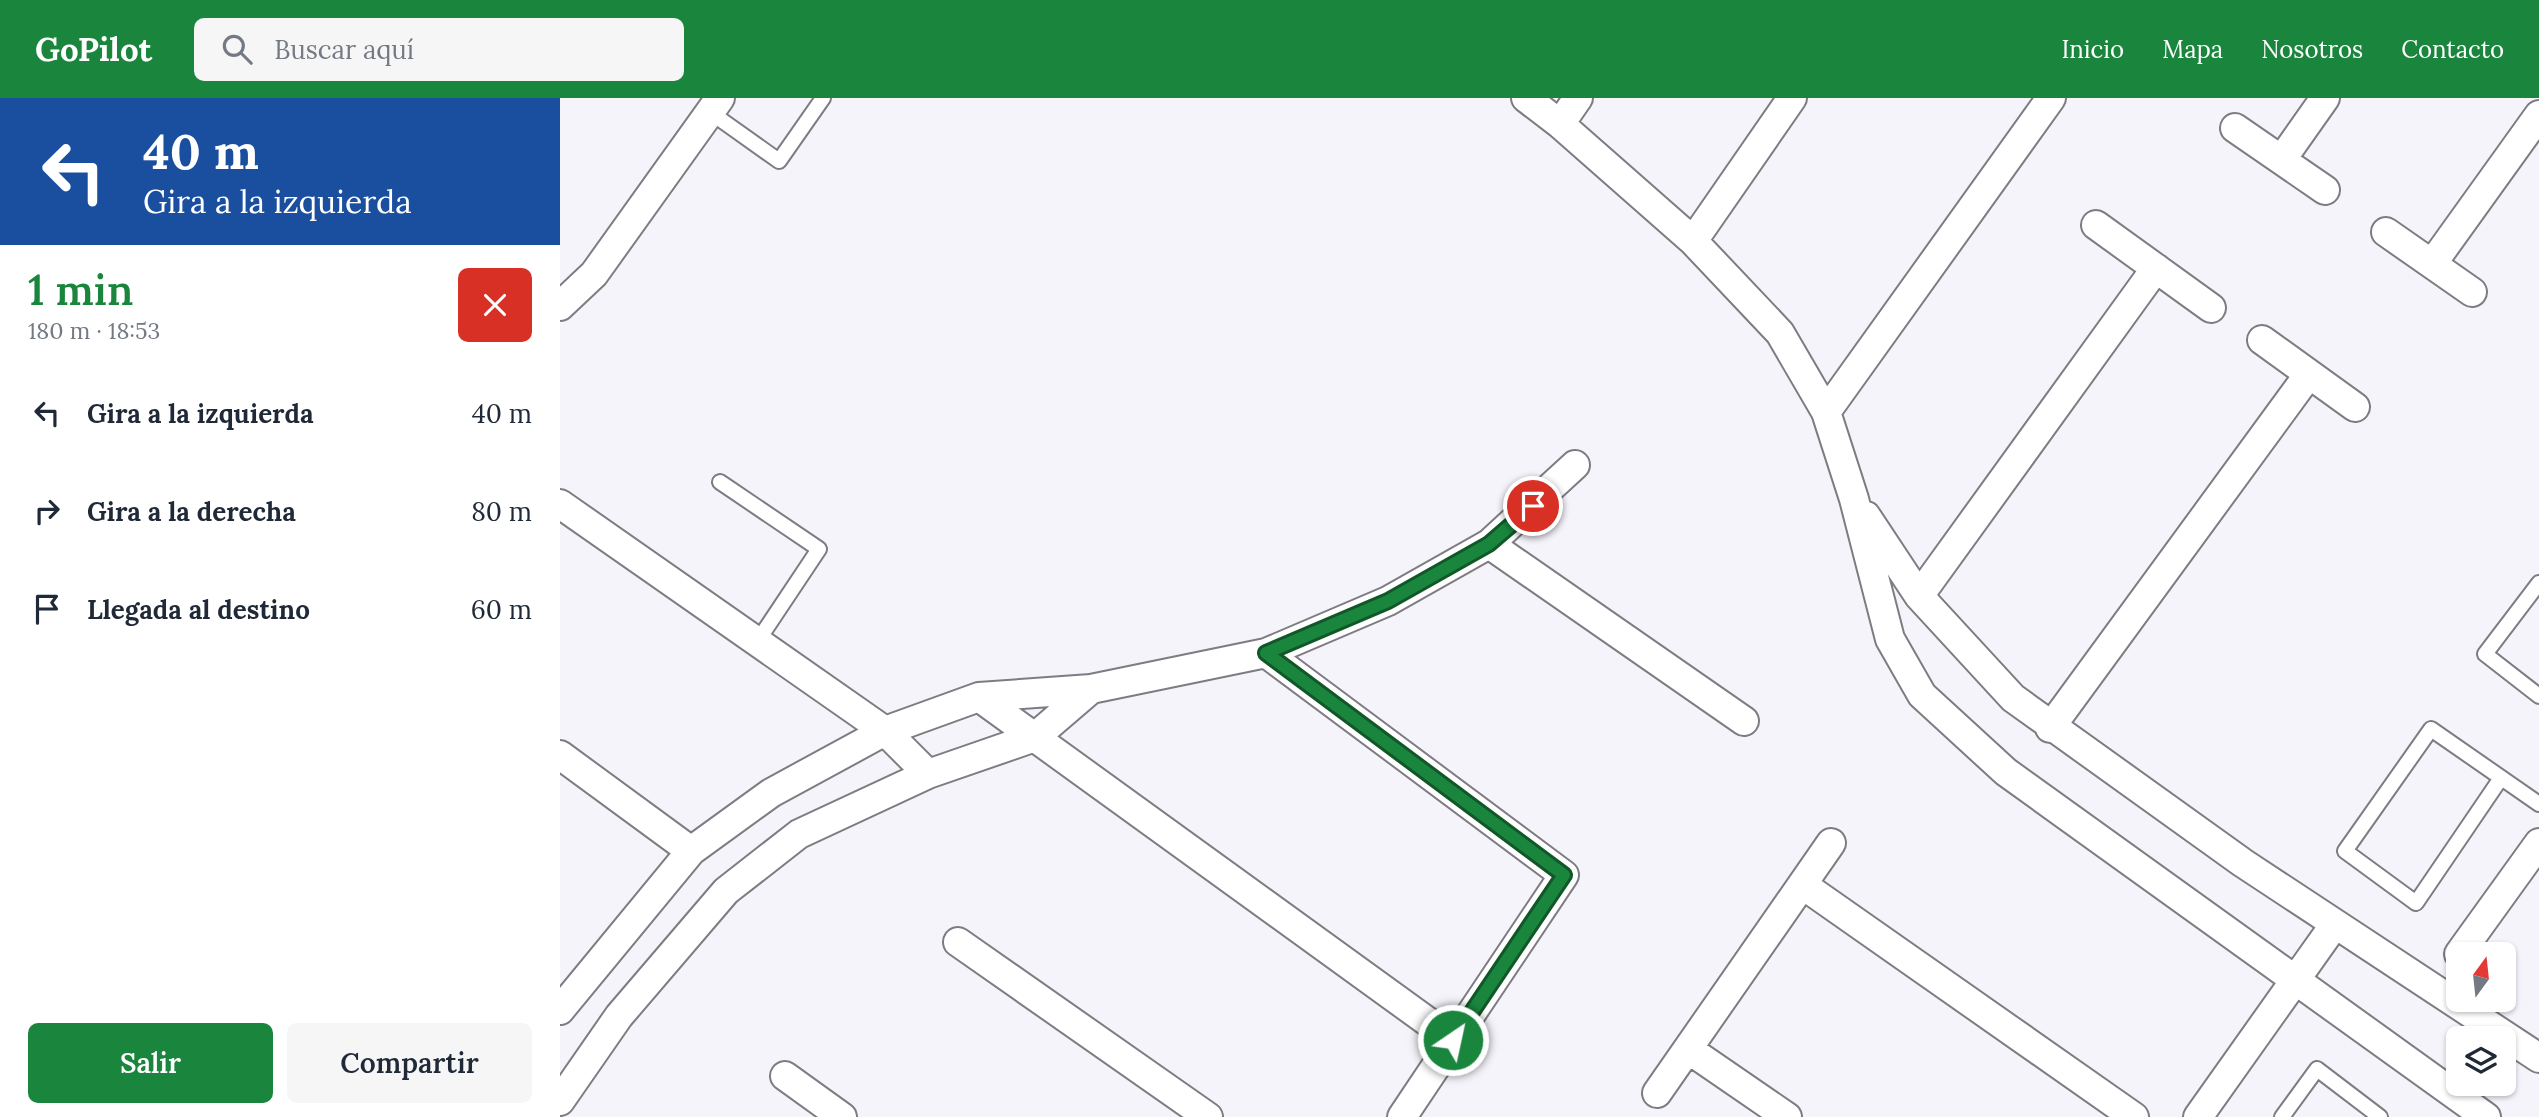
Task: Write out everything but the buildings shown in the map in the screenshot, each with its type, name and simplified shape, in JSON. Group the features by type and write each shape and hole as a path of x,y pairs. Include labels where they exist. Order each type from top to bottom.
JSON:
{"street":[{"path":"1526,98 1560,124 1693,241 1780,333 1826,412 1854,499 1890,639 1922,695 2006,772 2486,1117"},
{"path":"1560,124 1578,98"},
{"path":"1693,241 1791,98"},
{"path":"1826,412 2051,98"},
{"path":"2282,159 2325,98"},
{"path":"560,306 594,274 715,105"},
{"path":"2432,264 2539,115"},
{"path":"2235,128 2325,190"},
{"path":"2096,225 2211,308"},
{"path":"2386,232 2472,292"},
{"path":"1919,596 2155,268"},
{"path":"2262,340 2355,407"},
{"path":"2050,728 2309,374"},
{"path":"560,1010 691,852 771,793 885,732 979,697 1091,689 1266,653 1388,601 1489,544 1575,465"},
{"path":"1854,499 1919,596 2013,698 2050,728 2335,924 2539,1058"},
{"path":"560,504 885,732 928,774"},
{"path":"1489,544 1744,721"},
{"path":"1266,653 1564,875 1402,1117"},
{"path":"560,1101 619,1017 726,891 799,835 928,774 1035,737 1091,689"},
{"path":"979,697 1453,1040"},
{"path":"560,755 691,852"},
{"path":"1657,1093 1831,843"},
{"path":"2468,942 2539,843"},
{"path":"1803,885 2134,1117"},
{"path":"2198,1117 2335,924"},
{"path":"958,942 1208,1117"},
{"path":"2434,989 2446,972"},
{"path":"1688,1048 1787,1117"},
{"path":"785,1076 842,1117"}],"lane":[{"path":"715,105 779,161 823,98"},
{"path":"720,482 819,549 757,642"},
{"path":"2539,583 2485,654 2539,696"},
{"path":"2501,778 2416,903 2345,850 2431,729 2539,804"},
{"path":"2282,1117 2317,1069 2380,1117"}],"route":[{"path":"1453,1040 1564,875 1266,653 1388,601 1489,544 1533,506"}]}
